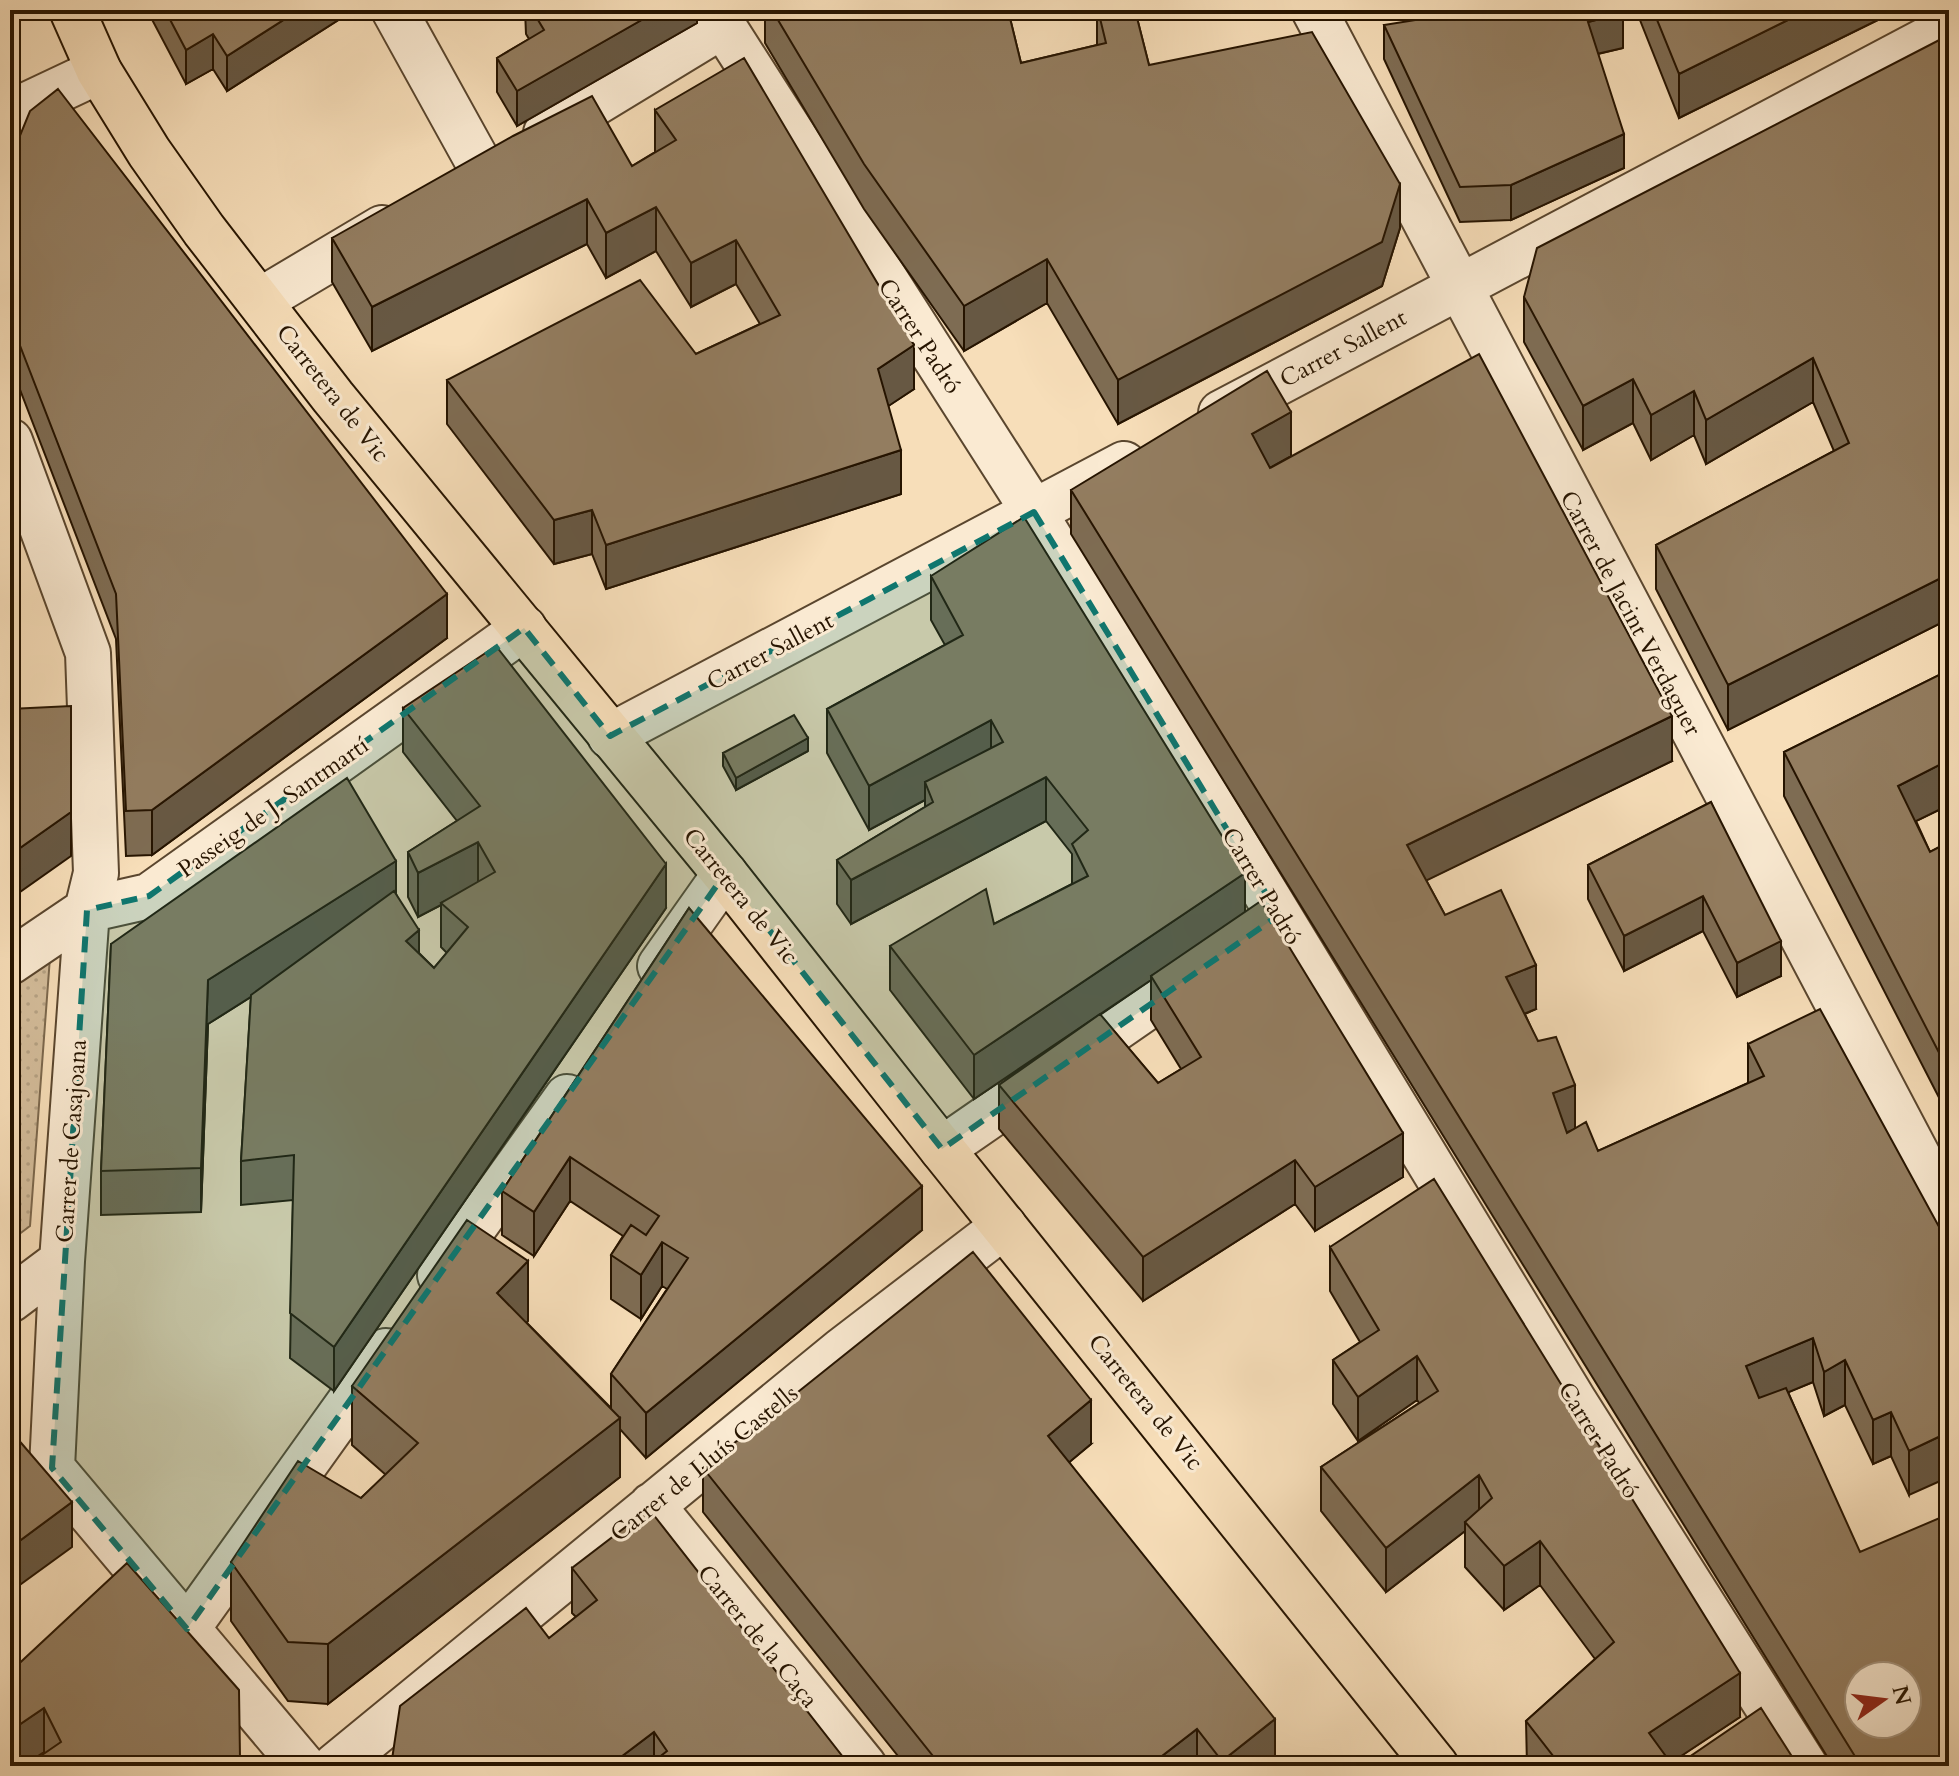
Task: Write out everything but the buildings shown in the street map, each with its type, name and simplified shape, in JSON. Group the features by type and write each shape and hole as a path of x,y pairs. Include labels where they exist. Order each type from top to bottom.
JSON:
{"main road":[{"name":"Carretera de Vic","path":"72,10 99,71 149,152 204,230 333,397 725,874 1436,1766"}],"street":[{"path":"394,10 469,179 718,18"},
{"name":"Carrer de Jacint Verdaguer","path":"1314,10 1949,1215"},
{"name":"Carrer Padró","path":"718,18 1034,512 1574,1401 1805,1766"},
{"name":"Carrer Sallent","path":"610,736 1949,28"},
{"path":"10,168 20,102 99,71"},
{"path":"261,300 414,210"},
{"name":"Carrer de Casajoana","path":"10,441 88,653 96,873 87,910 62,1261 52,1468 303,1766"},
{"name":"Passeig de J. Santmartí","path":"10,962 87,910 149,896 524,628"},
{"path":"642,991 725,874"},
{"path":"942,1149 1279,915"},
{"path":"187,1629 586,1069"},
{"name":"Carrer de Lluís Castells","path":"335,1766 841,1351 1004,1226"},
{"path":"10,1300 62,1261"},
{"name":"Carrer de la Caça","path":"652,1505 864,1766"}],"highlighted area":[{"path":"1034,512 1279,915 942,1149 725,874 187,1629 52,1468 87,910 149,896 524,628 610,736"}],"shaded area":[{"path":"50,957 30,1226 10,1241 10,983"}]}
